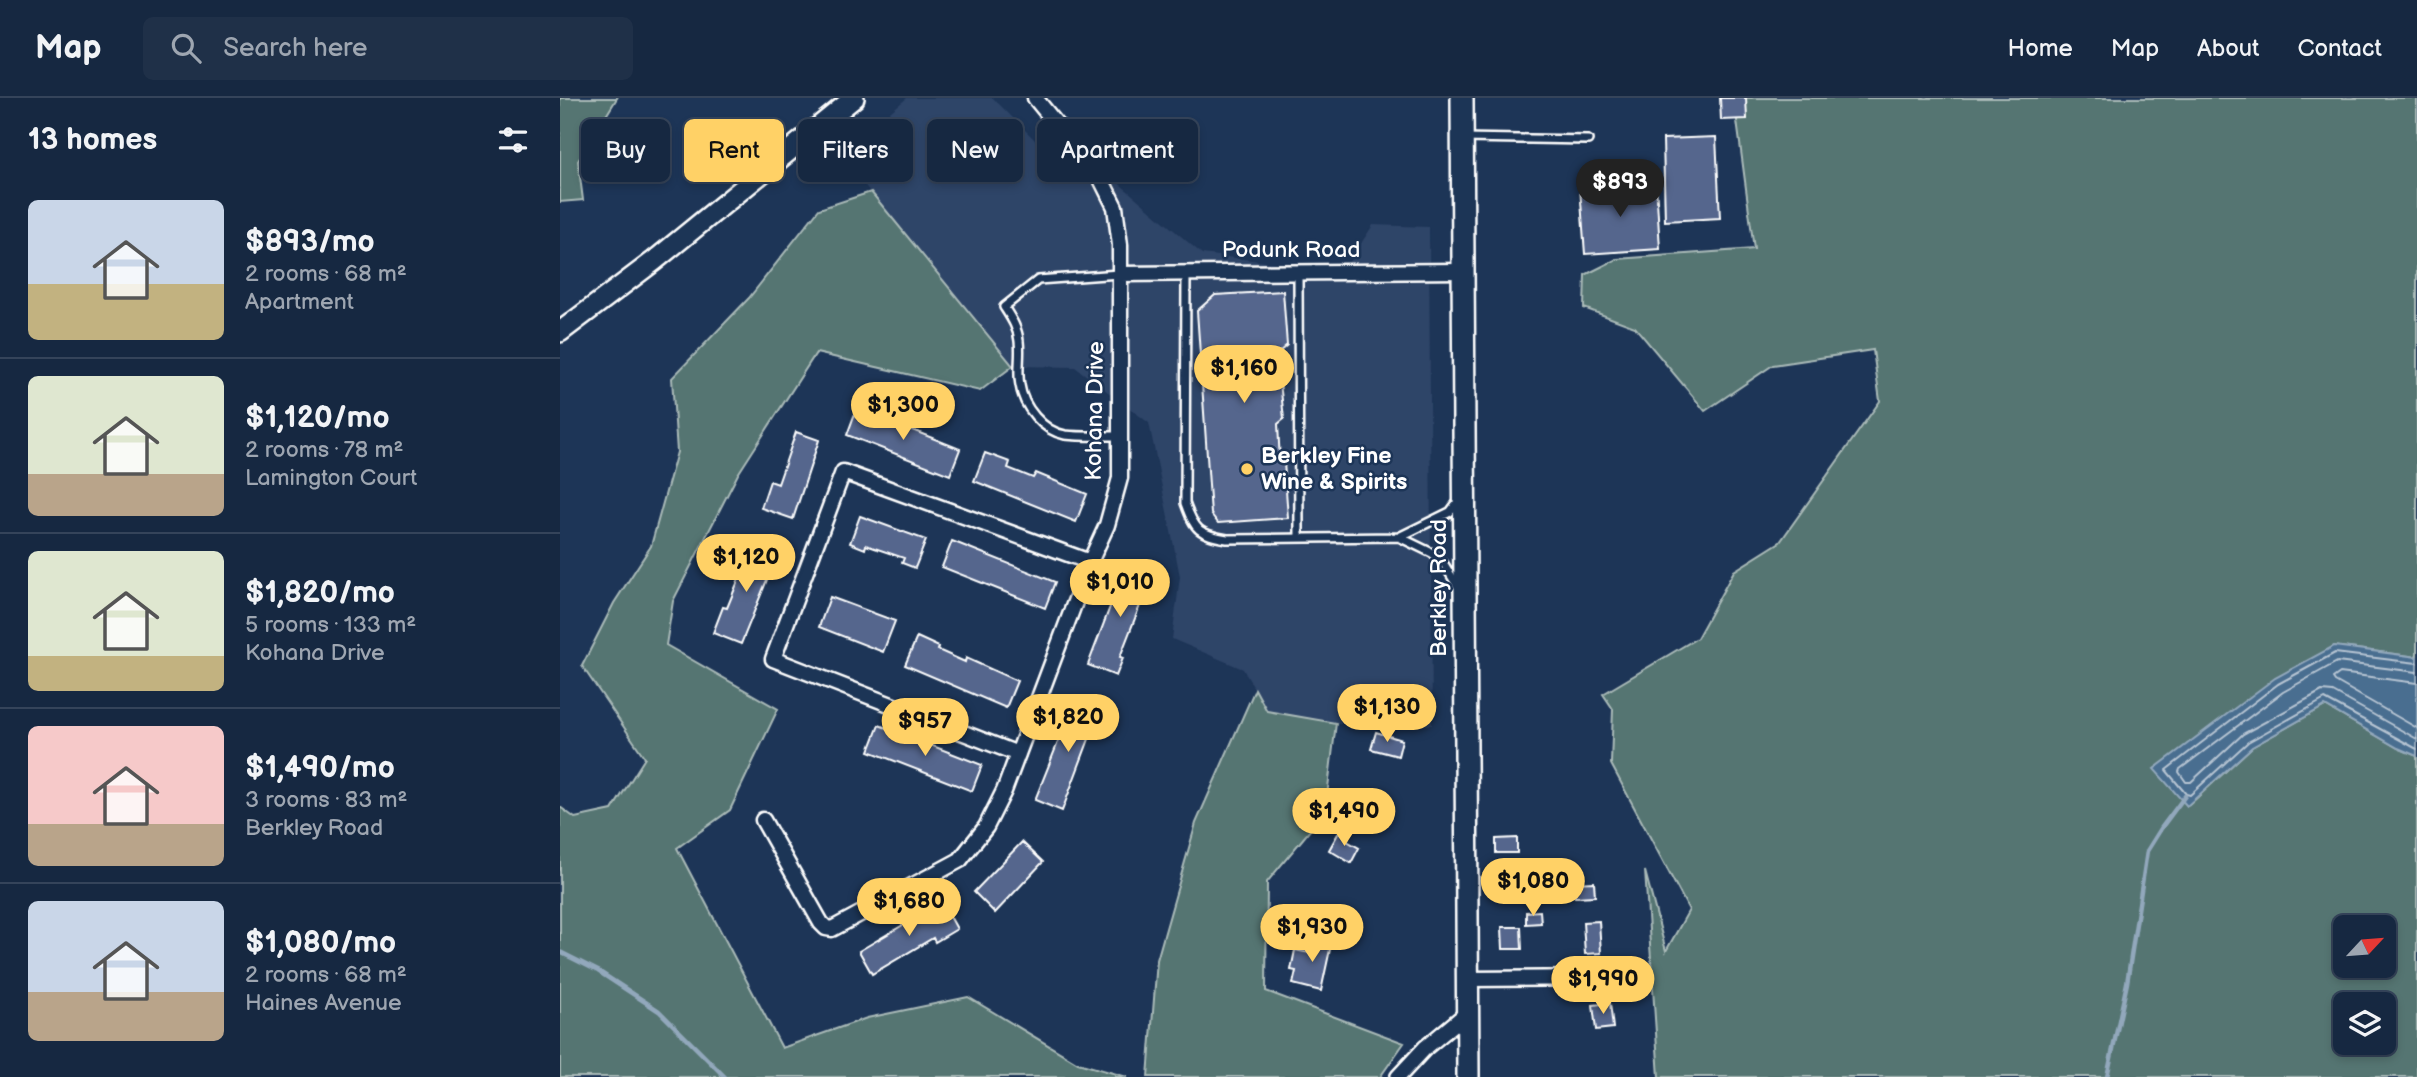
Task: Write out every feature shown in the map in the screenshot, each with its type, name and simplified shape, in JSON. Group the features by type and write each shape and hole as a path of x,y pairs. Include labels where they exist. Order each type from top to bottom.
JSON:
{"main road":[{"path":"560,332 645,268 854,98"},
{"name":"Berkley Road","path":"1462,98 1468,1077"}],"street":[{"name":"Kohana Drive","path":"763,820 826,928 832,929 960,860 986,827 1004,791 1090,562 1107,525 1120,478 1120,246 1115,206 1101,179 1035,98"},
{"name":"Podunk Road","path":"1119,274 1463,271"},
{"path":"1018,754 773,659 843,472 1090,562"},
{"path":"1467,979 1604,978"},
{"path":"1398,1077 1425,1048 1467,1013"}],"lane":[{"path":"1462,138 1588,140"},
{"path":"1298,273 1299,538"},
{"path":"1119,274 1038,280 1004,307 1017,329 1020,342 1019,384 1022,395 1043,425 1065,435 1120,436"},
{"path":"1186,274 1185,503 1192,521 1205,535 1227,539 1399,537 1432,552 1444,564 1466,599"},
{"path":"1399,537 1450,512 1465,491"}],"shaded area":[{"path":"907,98 993,98 1014,119 927,119 927,182 1023,182 1023,128 1037,142 1037,182 1117,182 1202,254 1343,271 1373,225 1429,227 1432,725 1336,723 1267,711 1243,669 1172,639 1180,576 1149,423 1075,367 1013,366 862,182 913,182 913,119 882,119"}],"green space":[{"path":"560,98 617,98 604,119 581,119 581,156 578,161 583,200 560,202"},
{"path":"1734,98 2417,98 2417,657 2334,646 2188,806 2252,747 2325,706 2417,756 2417,1077 1659,1077 1645,871 1666,951 1689,910 1611,764 1613,709 1603,694 1697,638 1734,571 1780,542 1880,401 1873,350 1773,365 1705,411 1635,327 1584,308 1585,275 1617,259 1754,249"},
{"path":"871,192 1013,366 980,391 816,353 738,474 673,601 666,645 778,709 730,810 677,848 782,1048 867,1018 968,997 1078,1063 1127,1077 560,1077 560,807 575,818 612,810 645,758 582,666 614,603 651,546 677,452 672,378 749,298 819,209"},
{"path":"1255,689 1267,711 1336,723 1325,812 1267,882 1266,991 1404,1043 1380,1077 1148,1077 1157,960 1196,823"}],"water":[{"path":"2334,646 2417,657 2417,756 2325,706 2252,747 2187,806 2154,769 2275,678"}],"building":[{"path":"1720,98 1746,98 1747,119 1721,120"},
{"path":"1716,137 1720,218 1665,221 1663,139"},
{"path":"1656,184 1660,249 1585,254 1580,188"},
{"path":"1283,291 1287,345 1277,354 1284,419 1278,424 1288,518 1218,523 1211,514 1197,311 1215,295"},
{"path":"857,408 960,449 950,475 847,435"},
{"path":"796,432 819,440 793,519 761,508 770,481 778,484"},
{"path":"985,453 1010,462 1008,468 1033,478 1036,473 1087,494 1076,522 974,481"},
{"path":"860,516 926,540 915,568 902,563 904,558 866,545 865,549 850,543"},
{"path":"952,541 1055,582 1045,608 942,567"},
{"path":"748,543 777,555 741,644 713,633 743,569 738,568"},
{"path":"1127,562 1153,572 1120,657 1123,658 1116,676 1088,665"},
{"path":"830,597 895,621 883,652 819,627"},
{"path":"917,637 965,662 966,658 1017,681 1006,708 905,665"},
{"path":"1076,697 1101,707 1062,811 1035,800"},
{"path":"879,725 982,765 972,791 869,751"},
{"path":"1376,732 1402,740 1398,756 1371,749"},
{"path":"1339,832 1359,848 1351,863 1329,850"},
{"path":"1517,838 1517,853 1496,853 1496,839"},
{"path":"1022,842 1043,862 995,913 974,892"},
{"path":"1594,882 1595,896 1575,897 1574,883"},
{"path":"942,902 957,929 935,942 933,938 872,974 859,951"},
{"path":"1540,911 1541,923 1526,924 1526,912"},
{"path":"1599,921 1601,953 1585,954 1583,922"},
{"path":"1502,927 1521,927 1522,949 1503,949"},
{"path":"1314,936 1332,940 1321,991 1293,984 1296,971 1291,970 1295,950 1310,953"},
{"path":"1610,1003 1613,1028 1596,1030 1593,1005"}],"waterway":[{"path":"2107,1077 2127,983 2147,851 2185,796"},
{"path":"560,952 598,971 659,1011 725,1077"}],"place":[{"name":"Berkley Fine Wine & Spirits","path":"1247,469"}]}
